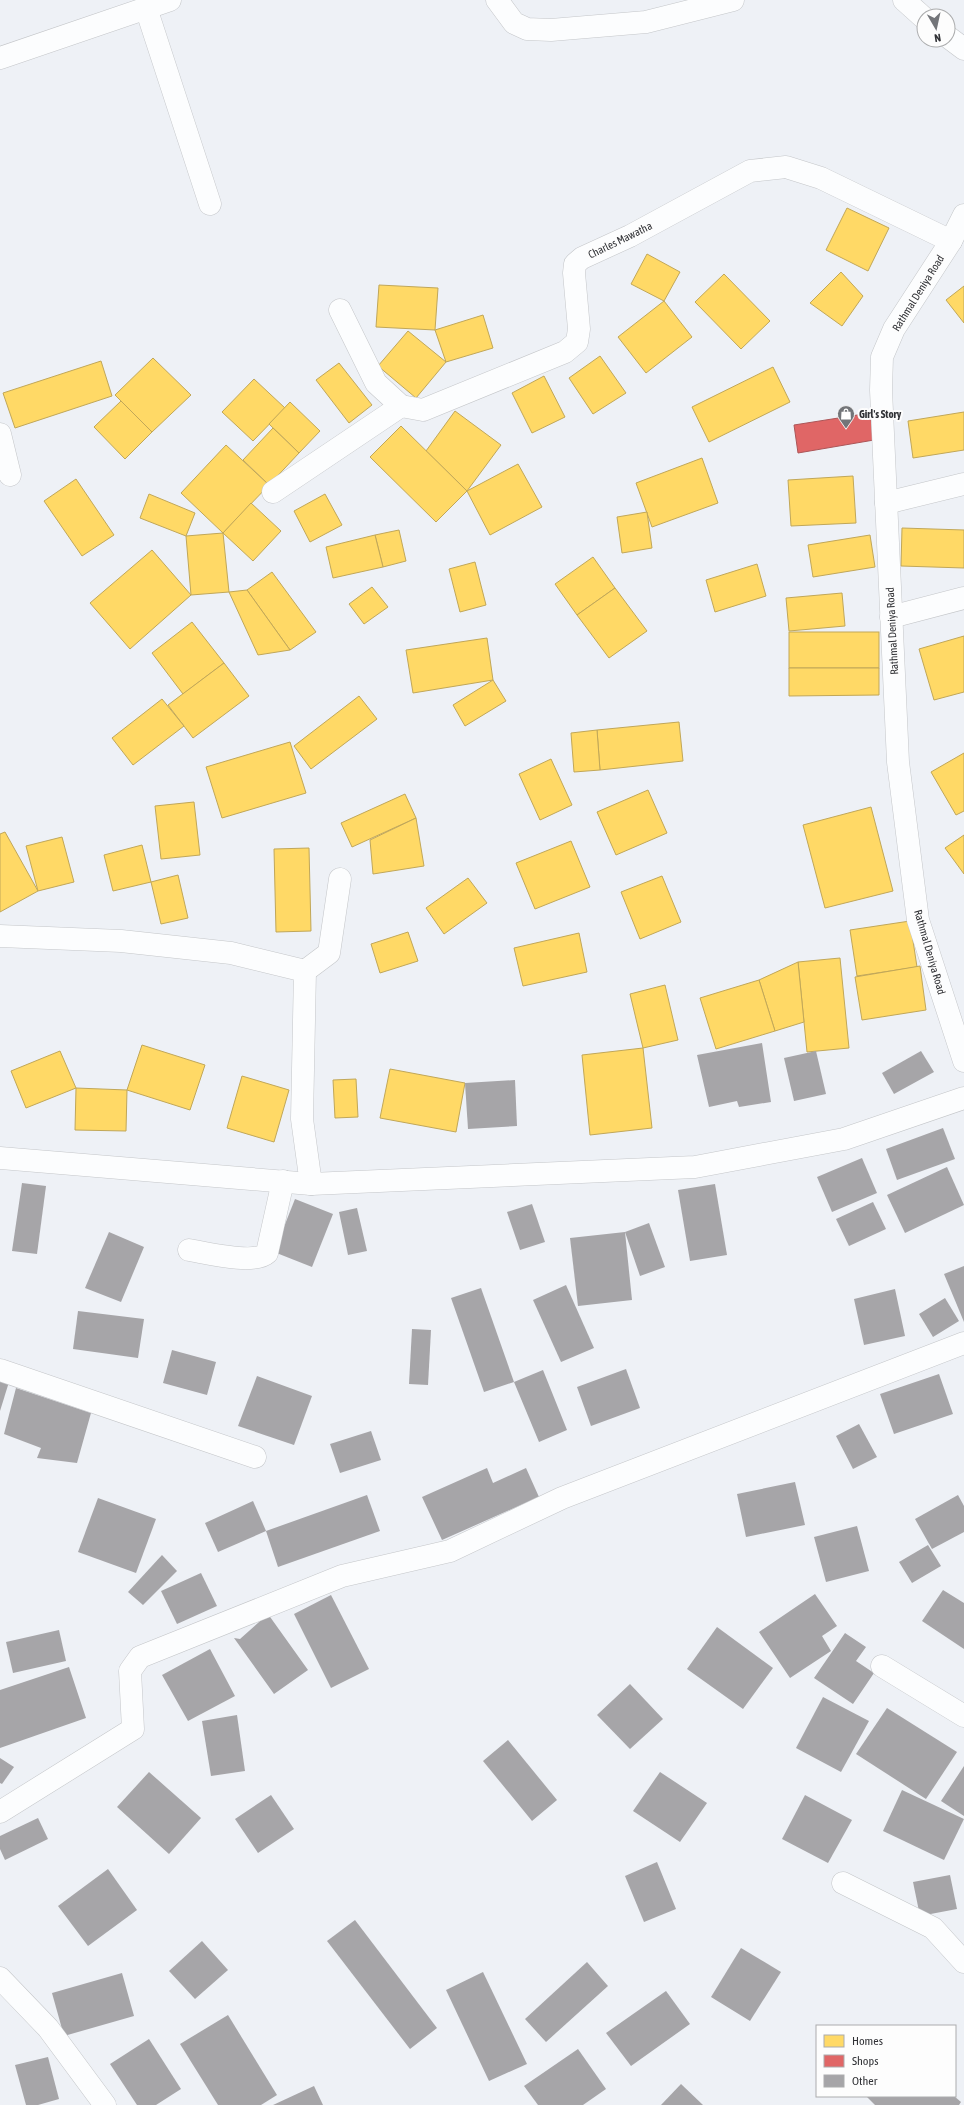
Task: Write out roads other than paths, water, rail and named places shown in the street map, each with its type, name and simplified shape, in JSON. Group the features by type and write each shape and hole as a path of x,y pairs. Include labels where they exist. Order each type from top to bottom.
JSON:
{"street":[{"path":"0,58 170,0"},
{"path":"497,0 514,23 527,29 552,30 646,22 733,0"},
{"path":"904,0 916,11"},
{"path":"146,8 210,204"},
{"path":"956,44 964,50"},
{"name":"Charles Mawatha","path":"401,406 423,410 565,352 577,342 579,330 574,273 575,264 582,258 630,236 750,171 786,168 821,178 951,241"},
{"name":"Rathmal Deniya Road","path":"964,215 951,241 894,329 882,357 881,390 898,762 918,920 964,1061"},
{"path":"273,492 401,406 376,383 340,310"},
{"path":"0,434 10,475"},
{"path":"886,503 964,484"},
{"path":"891,617 964,598"},
{"path":"305,972 329,953 340,879"},
{"path":"0,936 121,941 230,953 305,972"},
{"path":"305,972 302,1119 311,1184"},
{"path":"0,1158 311,1184 695,1167 844,1139 964,1098"},
{"path":"190,1250 252,1258 263,1257 267,1253 282,1181"},
{"path":"0,1812 133,1729 130,1671 140,1657 342,1576 450,1551 562,1498 964,1343"},
{"path":"0,1370 255,1457"},
{"path":"882,1666 964,1716"},
{"path":"843,1883 933,1928 964,1962"},
{"path":"0,1978 48,2028 105,2105"}],"place":[{"name":"Girl's Story","path":"846,429"}]}
